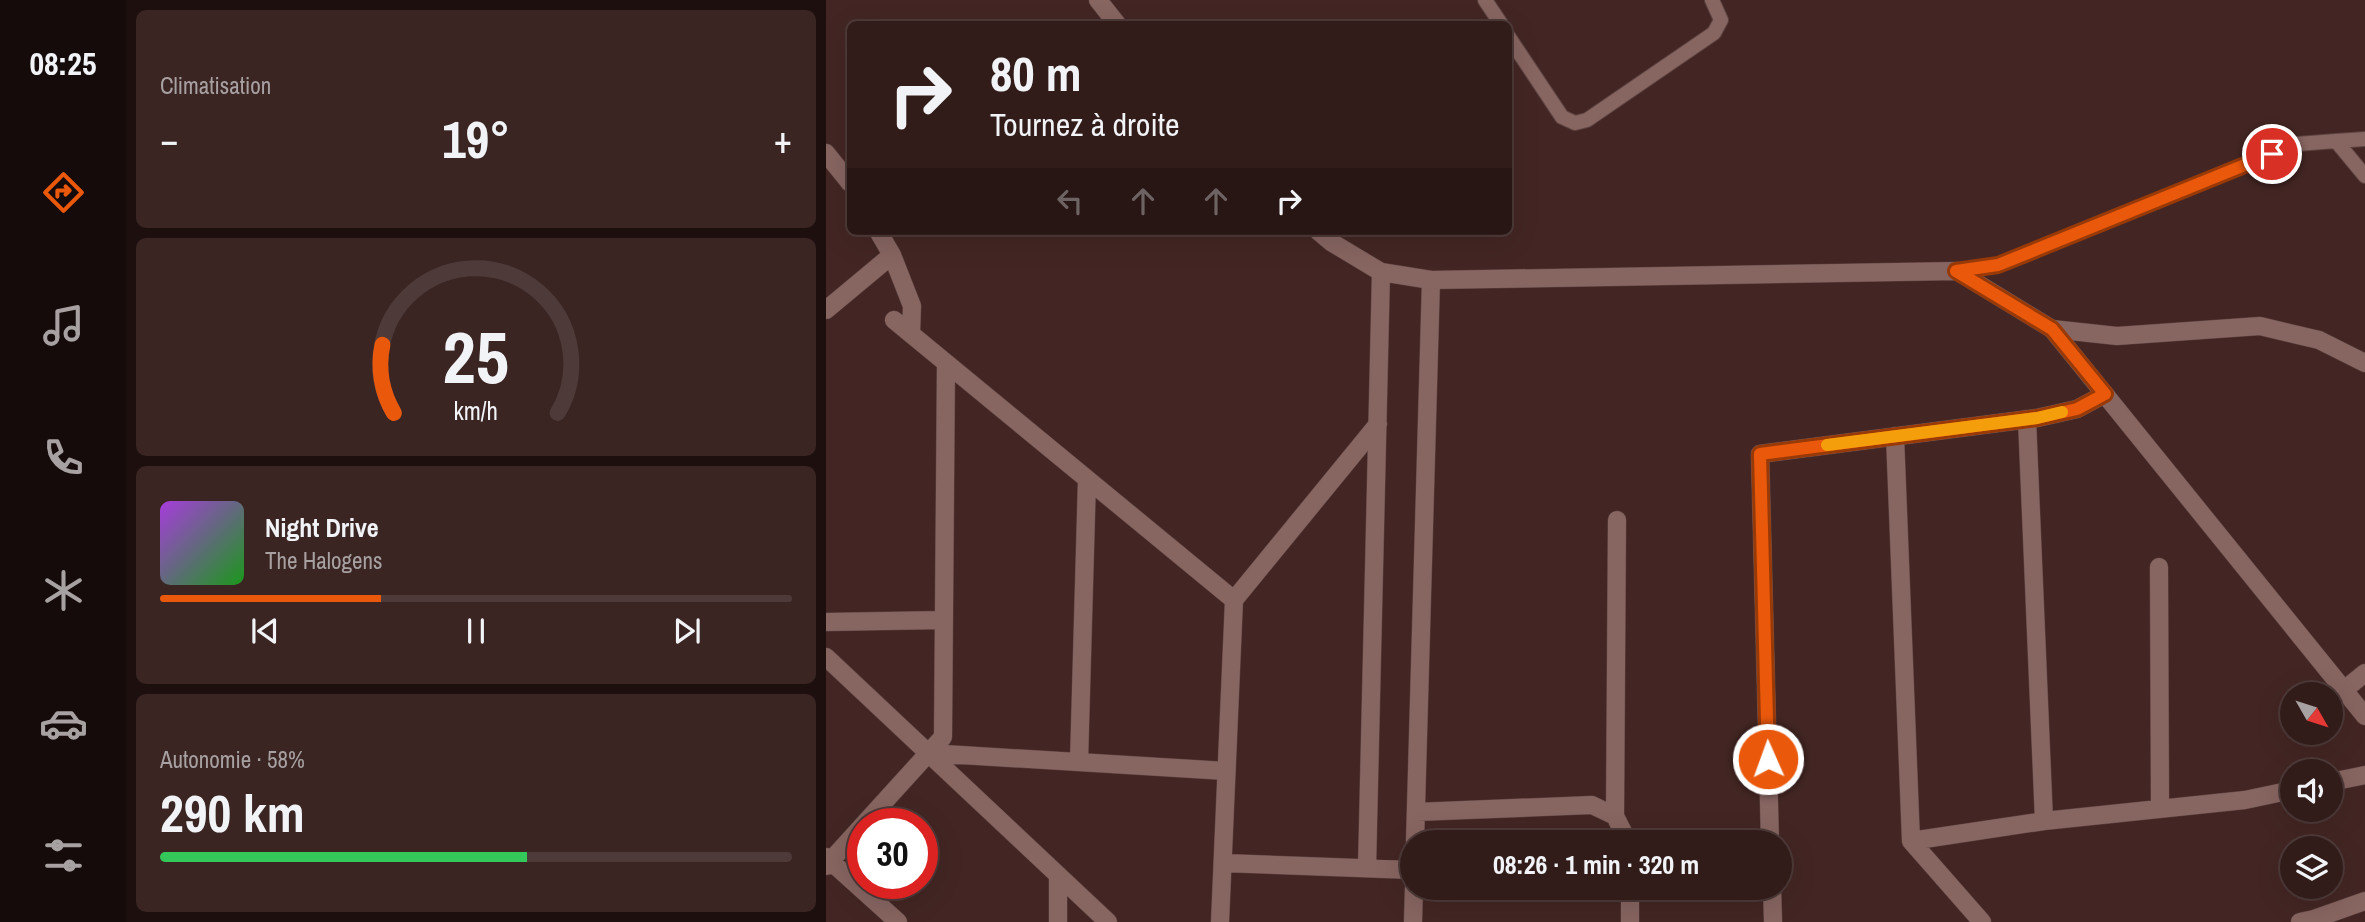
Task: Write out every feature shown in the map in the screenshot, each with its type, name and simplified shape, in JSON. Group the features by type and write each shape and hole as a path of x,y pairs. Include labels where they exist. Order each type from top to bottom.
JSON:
{"street":[{"path":"1098,0 1115,21"},
{"path":"826,153 847,179"},
{"path":"880,235 892,255 912,306 911,334"},
{"path":"1323,235 1381,272 1431,280 1956,271 2052,329 2365,716"},
{"path":"826,310 892,255"},
{"path":"1367,868 1381,272"},
{"path":"1415,830 1431,280"},
{"path":"894,320 1234,600"},
{"path":"2052,329 2117,336 2260,326 2319,340 2365,363"},
{"path":"878,808 943,737 946,363"},
{"path":"1770,830 1760,454 2027,419 2077,409 2105,394"},
{"path":"2027,419 2044,821"},
{"path":"1220,922 1234,600 1378,424"},
{"path":"1895,436 1911,841 1982,922"},
{"path":"1079,762 1087,479"},
{"path":"1617,520 1615,816 1622,830"},
{"path":"2158,567 2160,809"},
{"path":"826,622 944,620"},
{"path":"826,657 1108,922"},
{"path":"2344,690 2365,673"},
{"path":"928,753 1227,771"},
{"path":"2343,780 2365,775"},
{"path":"1911,841 2044,821 2245,800 2280,793"},
{"path":"1416,812 1592,805 1615,816"},
{"path":"847,841 828,861 898,922"},
{"path":"1223,863 1400,869"},
{"path":"1058,875 1058,922"},
{"path":"1413,922 1414,900"},
{"path":"1630,900 1630,922"},
{"path":"1772,900 1773,922"},
{"path":"2300,922 2365,901"}],"lane":[{"path":"1485,0 1499,21"},
{"path":"1512,42 1562,117 1575,123 1587,120 1714,33 1721,20 1712,0"},
{"path":"1956,271 1998,265 2297,144 2365,139"},
{"path":"2336,141 2365,176"}],"slow traffic":[{"path":"1827,445 2037,418 2062,412"}],"route":[{"path":"1768,759 1760,454 2037,418 2077,409 2105,394 2052,329 1956,271 1998,265 2272,154"}]}
